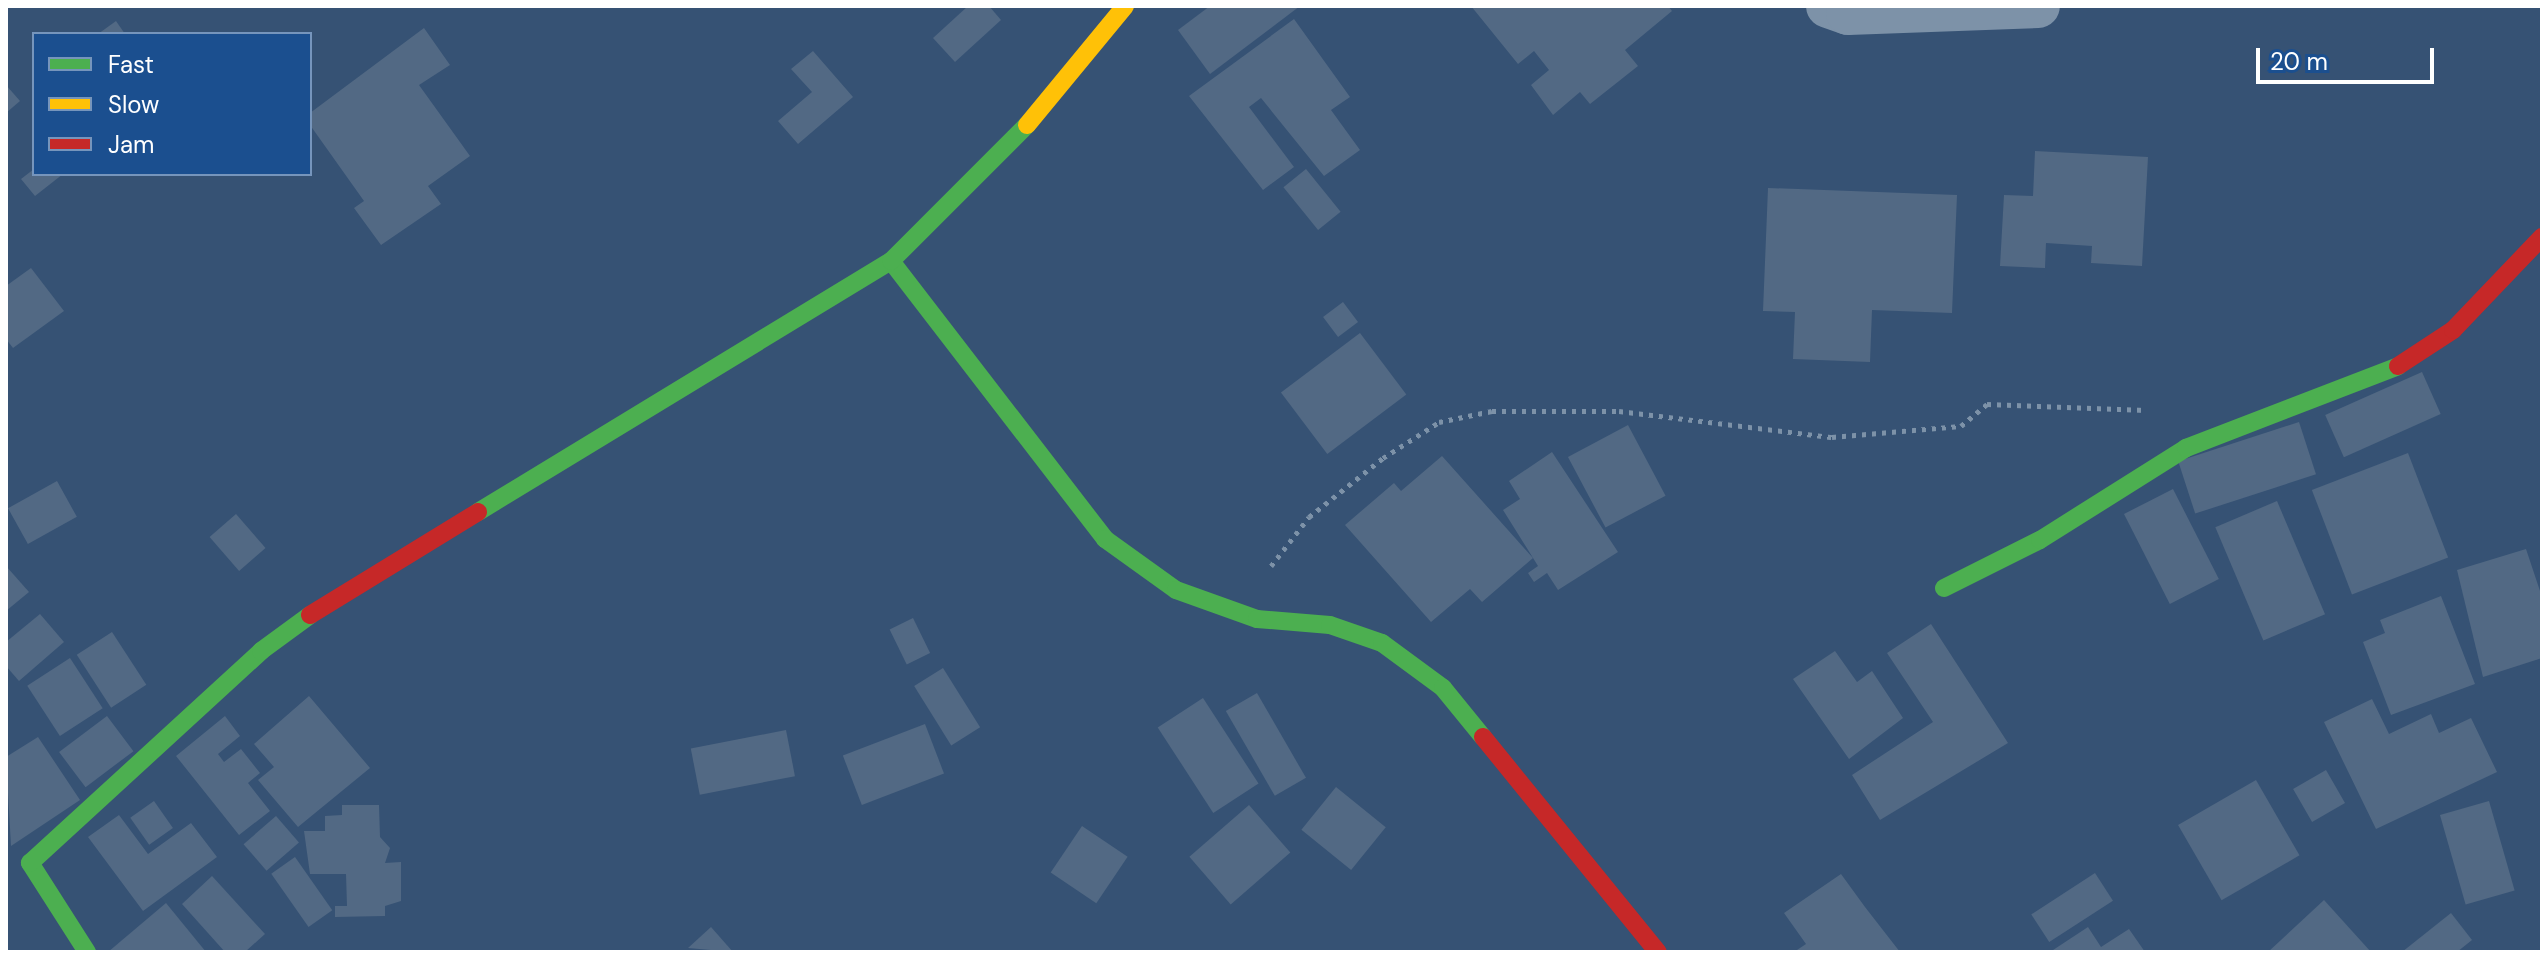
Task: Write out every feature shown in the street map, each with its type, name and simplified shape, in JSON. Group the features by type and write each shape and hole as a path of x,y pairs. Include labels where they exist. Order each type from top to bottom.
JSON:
{"street":[{"path":"87,952 18,871 261,651 360,579 572,459 891,261 1003,153 1125,6"},
{"path":"1828,6 1848,13 2038,6"},
{"path":"1944,588 2040,540 2186,448 2385,374 2453,330 2542,237"},
{"path":"891,261 1105,539 1176,590 1237,612 1330,625 1382,643 1443,688 1658,952"}],"path":[{"path":"1237,612 1309,517 1383,458 1439,422 1492,411 1619,411 1832,437 1961,426 1987,404 2163,412"}],"building":[{"path":"968,6 989,6 1001,20 955,62 933,38"},
{"path":"1210,6 1300,6 1210,74 1178,30"},
{"path":"1471,6 1668,6 1672,11 1625,50 1638,66 1590,104 1580,92 1553,115 1531,85 1549,70 1534,51 1518,64"},
{"path":"1294,19 1350,97 1331,110 1360,150 1324,176 1261,98 1249,107 1294,167 1263,190 1189,96"},
{"path":"116,21 124,32 101,32"},
{"path":"424,28 450,65 419,85 470,156 428,186 441,204 381,245 354,208 364,201 312,128 312,112"},
{"path":"813,51 853,97 798,144 778,121 812,92 791,69"},
{"path":"6,85 20,101 6,113"},
{"path":"2035,151 2148,157 2142,266 2091,263 2092,246 2046,243 2045,268 2000,266 2004,195 2033,196"},
{"path":"1306,169 1341,212 1318,230 1283,187"},
{"path":"32,171 32,176 60,176 35,196 21,179"},
{"path":"1768,188 1957,195 1952,313 1872,310 1870,362 1793,359 1795,312 1763,311"},
{"path":"31,268 64,311 13,348 6,339 6,286"},
{"path":"1343,302 1358,322 1338,337 1323,317"},
{"path":"1360,333 1406,394 1327,454 1281,393"},
{"path":"2422,372 2441,414 2344,457 2325,415"},
{"path":"2299,422 2316,474 2195,514 2178,461"},
{"path":"1628,425 1666,496 1606,528 1568,457"},
{"path":"1552,452 1618,552 1558,590 1547,573 1534,582 1528,573 1538,566 1503,510 1520,499 1509,481"},
{"path":"2408,453 2448,558 2352,594 2312,490"},
{"path":"1442,456 1533,558 1482,602 1470,589 1431,622 1345,525 1394,483 1401,491"},
{"path":"57,481 77,517 28,544 8,508"},
{"path":"2173,489 2219,579 2170,604 2124,514"},
{"path":"2277,501 2325,614 2263,640 2215,527"},
{"path":"236,514 266,548 239,571 210,537"},
{"path":"2526,549 2542,597 2542,658 2483,677 2457,570"},
{"path":"6,566 29,592 6,611"},
{"path":"2441,596 2475,684 2391,715 2363,642 2385,633 2380,620"},
{"path":"40,614 64,642 19,681 6,666 6,642"},
{"path":"913,618 930,653 907,664 890,629"},
{"path":"1931,624 2008,743 1880,820 1852,775 1933,722 1887,653"},
{"path":"112,632 146,685 111,708 77,655"},
{"path":"1835,651 1857,682 1872,671 1903,718 1849,759 1793,679"},
{"path":"70,658 103,708 60,736 27,686"},
{"path":"943,668 980,727 951,745 914,686"},
{"path":"1257,693 1306,778 1275,796 1226,711"},
{"path":"309,696 370,768 298,827 258,780 274,767 254,744"},
{"path":"1203,698 1259,784 1213,813 1158,727"},
{"path":"2372,699 2389,734 2431,714 2439,733 2471,718 2497,772 2376,829 2324,722"},
{"path":"107,716 133,751 86,787 59,752"},
{"path":"225,716 240,736 218,754 224,762 241,749 260,773 248,783 270,811 239,835 176,756"},
{"path":"925,724 944,773 862,805 843,756"},
{"path":"786,730 795,776 700,795 691,749"},
{"path":"38,737 80,800 11,846 6,757"},
{"path":"2326,770 2345,803 2312,822 2293,789"},
{"path":"2256,780 2300,855 2222,900 2178,825"},
{"path":"1336,787 1386,827 1351,870 1301,830"},
{"path":"154,801 173,828 149,845 130,818"},
{"path":"2489,801 2515,890 2466,904 2440,815"},
{"path":"342,805 379,805 380,837 390,848 385,863 401,862 401,901 385,906 385,916 335,917 335,906 347,906 346,874 310,874 304,831 325,831 325,816 342,815"},
{"path":"1249,805 1290,853 1231,904 1189,857"},
{"path":"119,815 148,854 191,823 217,857 143,911 88,837"},
{"path":"276,816 299,842 267,871 244,844"},
{"path":"1082,826 1128,857 1096,903 1051,872"},
{"path":"295,857 332,910 309,927 271,874"},
{"path":"2095,873 2113,901 2049,942 2031,914"},
{"path":"1841,874 1900,952 1794,952 1806,944 1784,913"},
{"path":"212,876 265,934 245,952 225,952 182,904"},
{"path":"2324,900 2371,952 2268,952"},
{"path":"166,903 206,952 108,952"},
{"path":"2451,913 2472,940 2457,952 2402,952"},
{"path":"711,927 733,952 688,948"},
{"path":"2088,927 2101,947 2129,929 2145,952 2050,952"}],"traffic: fast":[{"path":"478,512 891,261 1027,125"},
{"path":"891,261 1105,539 1176,590 1257,619 1330,625 1382,643 1443,688 1483,737"},
{"path":"1944,588 2040,540 2186,448 2398,366"},
{"path":"87,952 30,863 261,651 310,615"}],"traffic: slow":[{"path":"1027,125 1125,6"}],"traffic: jam":[{"path":"2398,366 2453,330 2542,237"},
{"path":"310,615 478,512"},
{"path":"1483,737 1658,952"}]}
